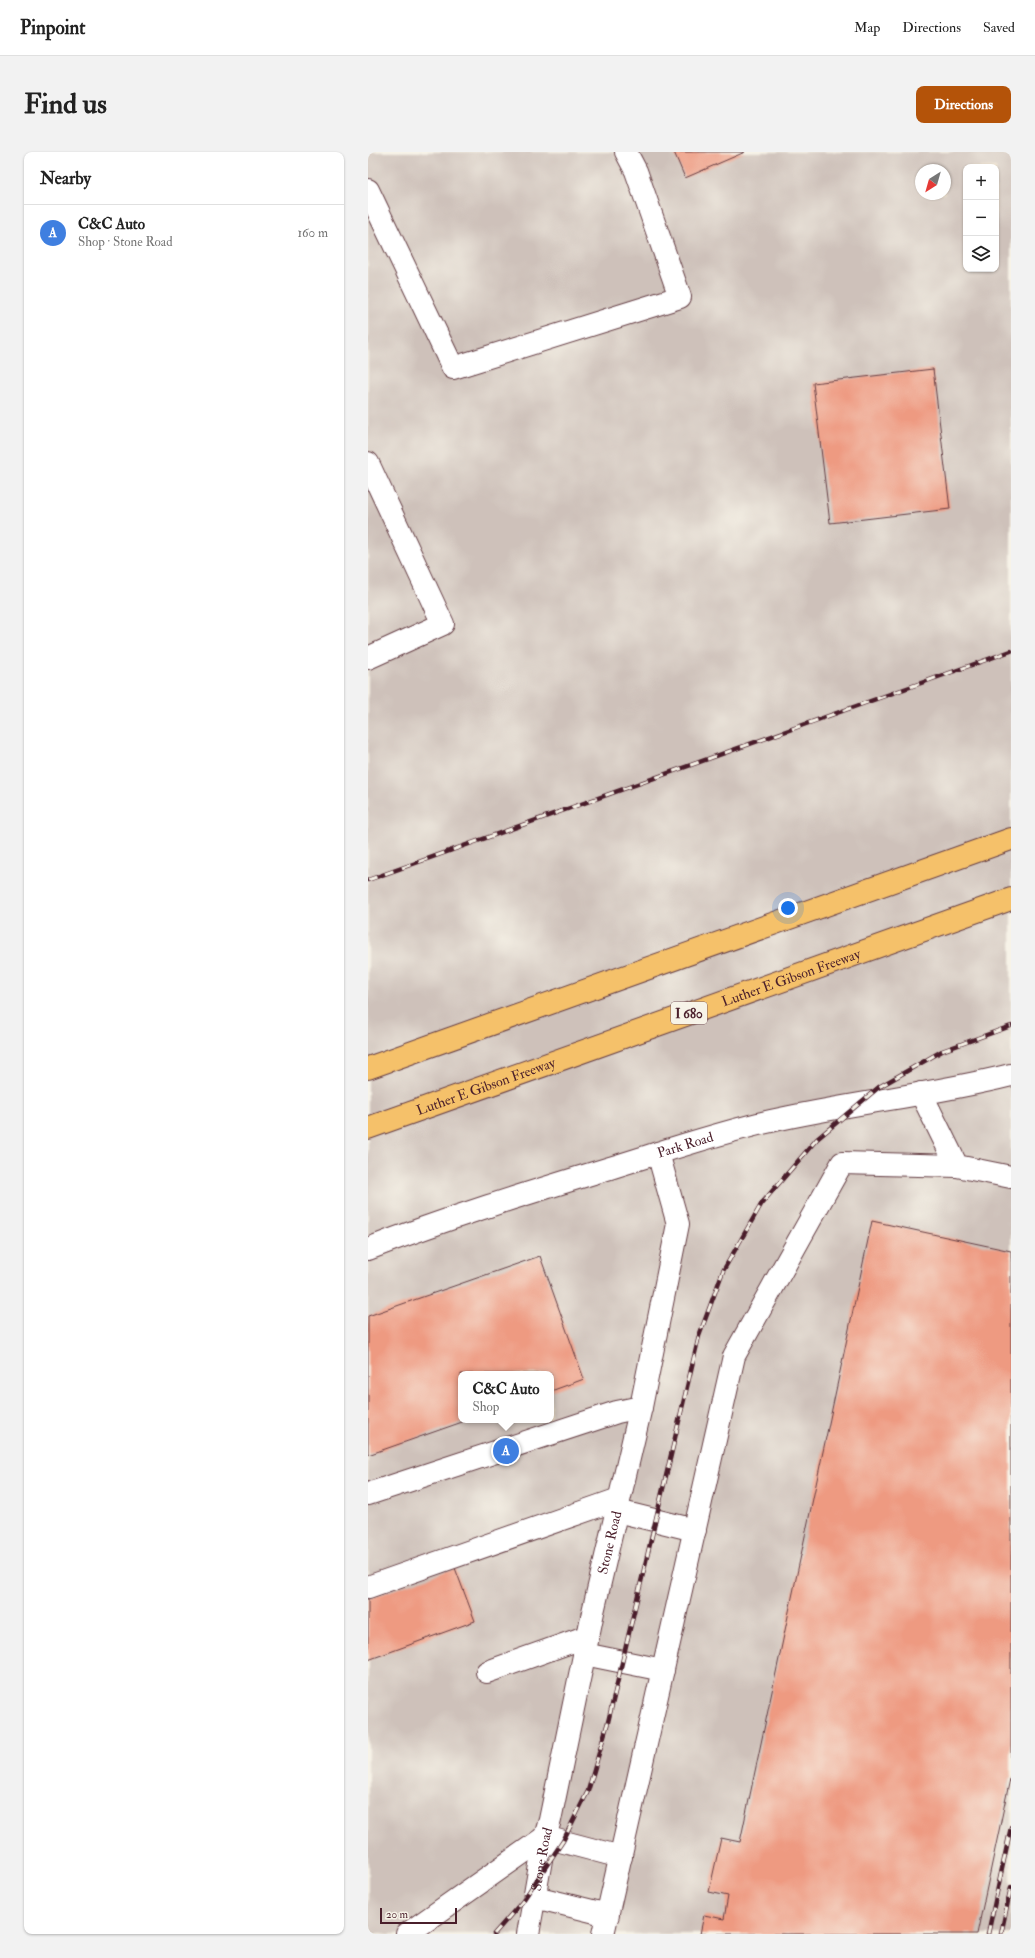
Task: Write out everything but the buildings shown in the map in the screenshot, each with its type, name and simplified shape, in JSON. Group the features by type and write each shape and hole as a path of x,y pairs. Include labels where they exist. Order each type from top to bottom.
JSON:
{"highway":[{"path":"368,1068 1011,839"},
{"name":"Luther E Gibson Freeway","path":"368,1128 1011,899"}],"street":[{"path":"368,190 454,368 680,297 636,171 626,152"},
{"path":"368,463 443,624 368,658"},
{"name":"Park Road","path":"368,1249 445,1220 658,1153 768,1122 844,1106 921,1093 1011,1075"},
{"path":"921,1093 957,1166"},
{"name":"Stone Road","path":"528,1934 536,1897 545,1837 550,1820 586,1645 641,1407 678,1224 658,1153"},
{"path":"536,1897 605,1925 734,1356 842,1163 957,1166 1011,1177"},
{"path":"368,1494 617,1412 641,1407"},
{"path":"368,1587 618,1505 695,1530"},
{"path":"487,1672 586,1645 663,1670"},
{"path":"407,1934 545,1837 621,1857"}],"shaded area":[{"path":"368,152 1011,152 1011,1934 368,1934"}],"railway":[{"path":"368,880 1011,651"},
{"path":"494,1934 522,1902 563,1841 588,1791 608,1722 699,1336 723,1271 762,1203 817,1139 879,1087 942,1051 1011,1026"},
{"path":"988,1934 1011,1827"},
{"path":"1001,1934 1011,1887"}],"place":[{"name":"C&C Auto","path":"506,1451"}]}
